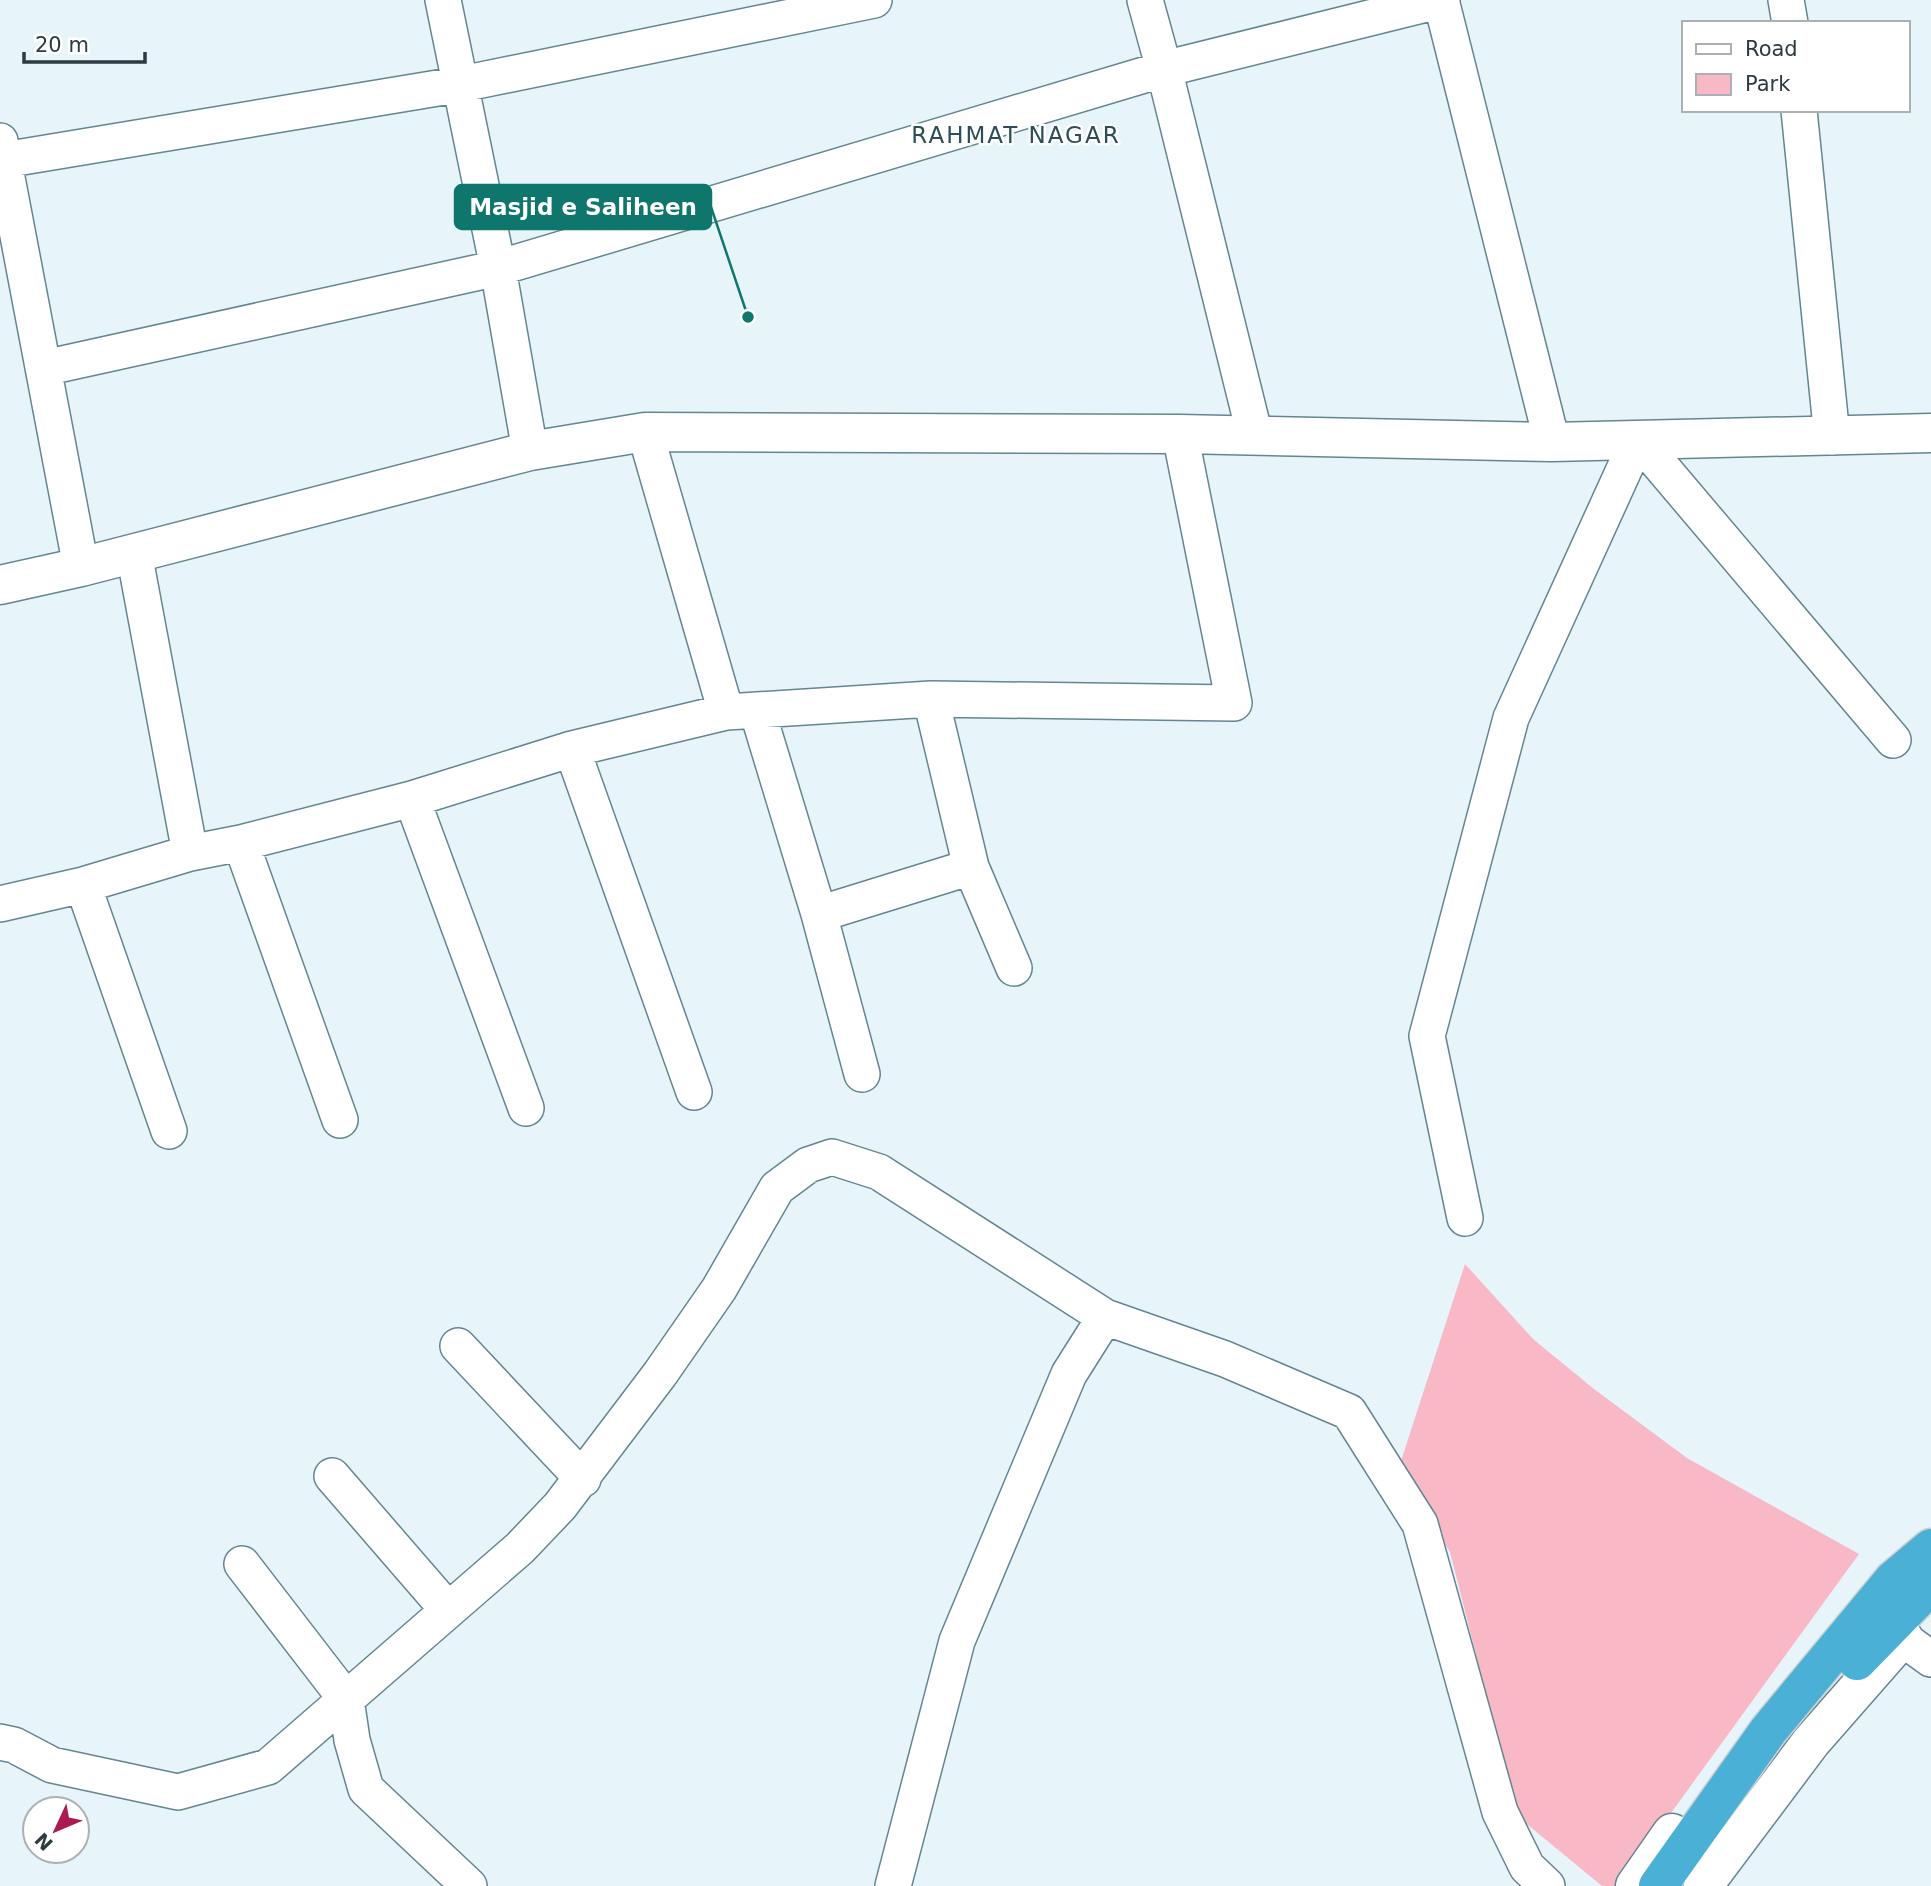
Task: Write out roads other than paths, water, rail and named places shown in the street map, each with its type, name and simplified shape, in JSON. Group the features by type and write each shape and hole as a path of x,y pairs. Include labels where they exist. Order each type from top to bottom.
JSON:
{"highway":[{"path":"1658,1886 1768,1731 1893,1580 1931,1548"},
{"path":"1682,1886 1857,1661 1931,1585"}],"street":[{"path":"443,0 498,268 530,451"},
{"path":"81,567 2,151 462,84 874,0"},
{"path":"1145,0 1255,436"},
{"path":"44,368 498,268 1164,69 1441,0 1552,442"},
{"path":"1786,0 1790,21"},
{"path":"1799,112 1832,437"},
{"path":"0,585 81,567 530,451 645,432 1180,434 1552,442 1931,433"},
{"path":"645,432 742,711 819,914 862,1074"},
{"path":"0,904 83,885 190,853 241,843 412,799 572,749 742,711 931,699 1234,703 1180,434"},
{"path":"1638,439 1893,740"},
{"path":"1465,1218 1427,1036 1511,718 1638,439"},
{"path":"134,553 190,853"},
{"path":"931,699 971,867 1014,968"},
{"path":"572,749 694,1092"},
{"path":"412,799 526,1108"},
{"path":"241,843 340,1120"},
{"path":"819,914 971,867"},
{"path":"83,885 169,1131"},
{"path":"0,1742 13,1745 52,1765 178,1792 268,1768 520,1548 583,1479 719,1289 777,1188 808,1165 832,1157 880,1172 1105,1318 1226,1359 1349,1412 1420,1524 1500,1811 1527,1867 1546,1886"},
{"path":"893,1886 957,1641 1069,1374 1105,1318"},
{"path":"458,1346 583,1479"},
{"path":"332,1476 448,1610"},
{"path":"1634,1886 1717,1770 1776,1703 1894,1559 1931,1528"},
{"path":"242,1564 346,1699 352,1740 366,1789 469,1886"},
{"path":"1703,1886 1811,1742 1917,1649 1931,1612"}],"place":[{"name":"Masjid e Saliheen","path":"748,317"}],"district":[{"name":"RAHMAT NAGAR","path":"1016,135"}]}
